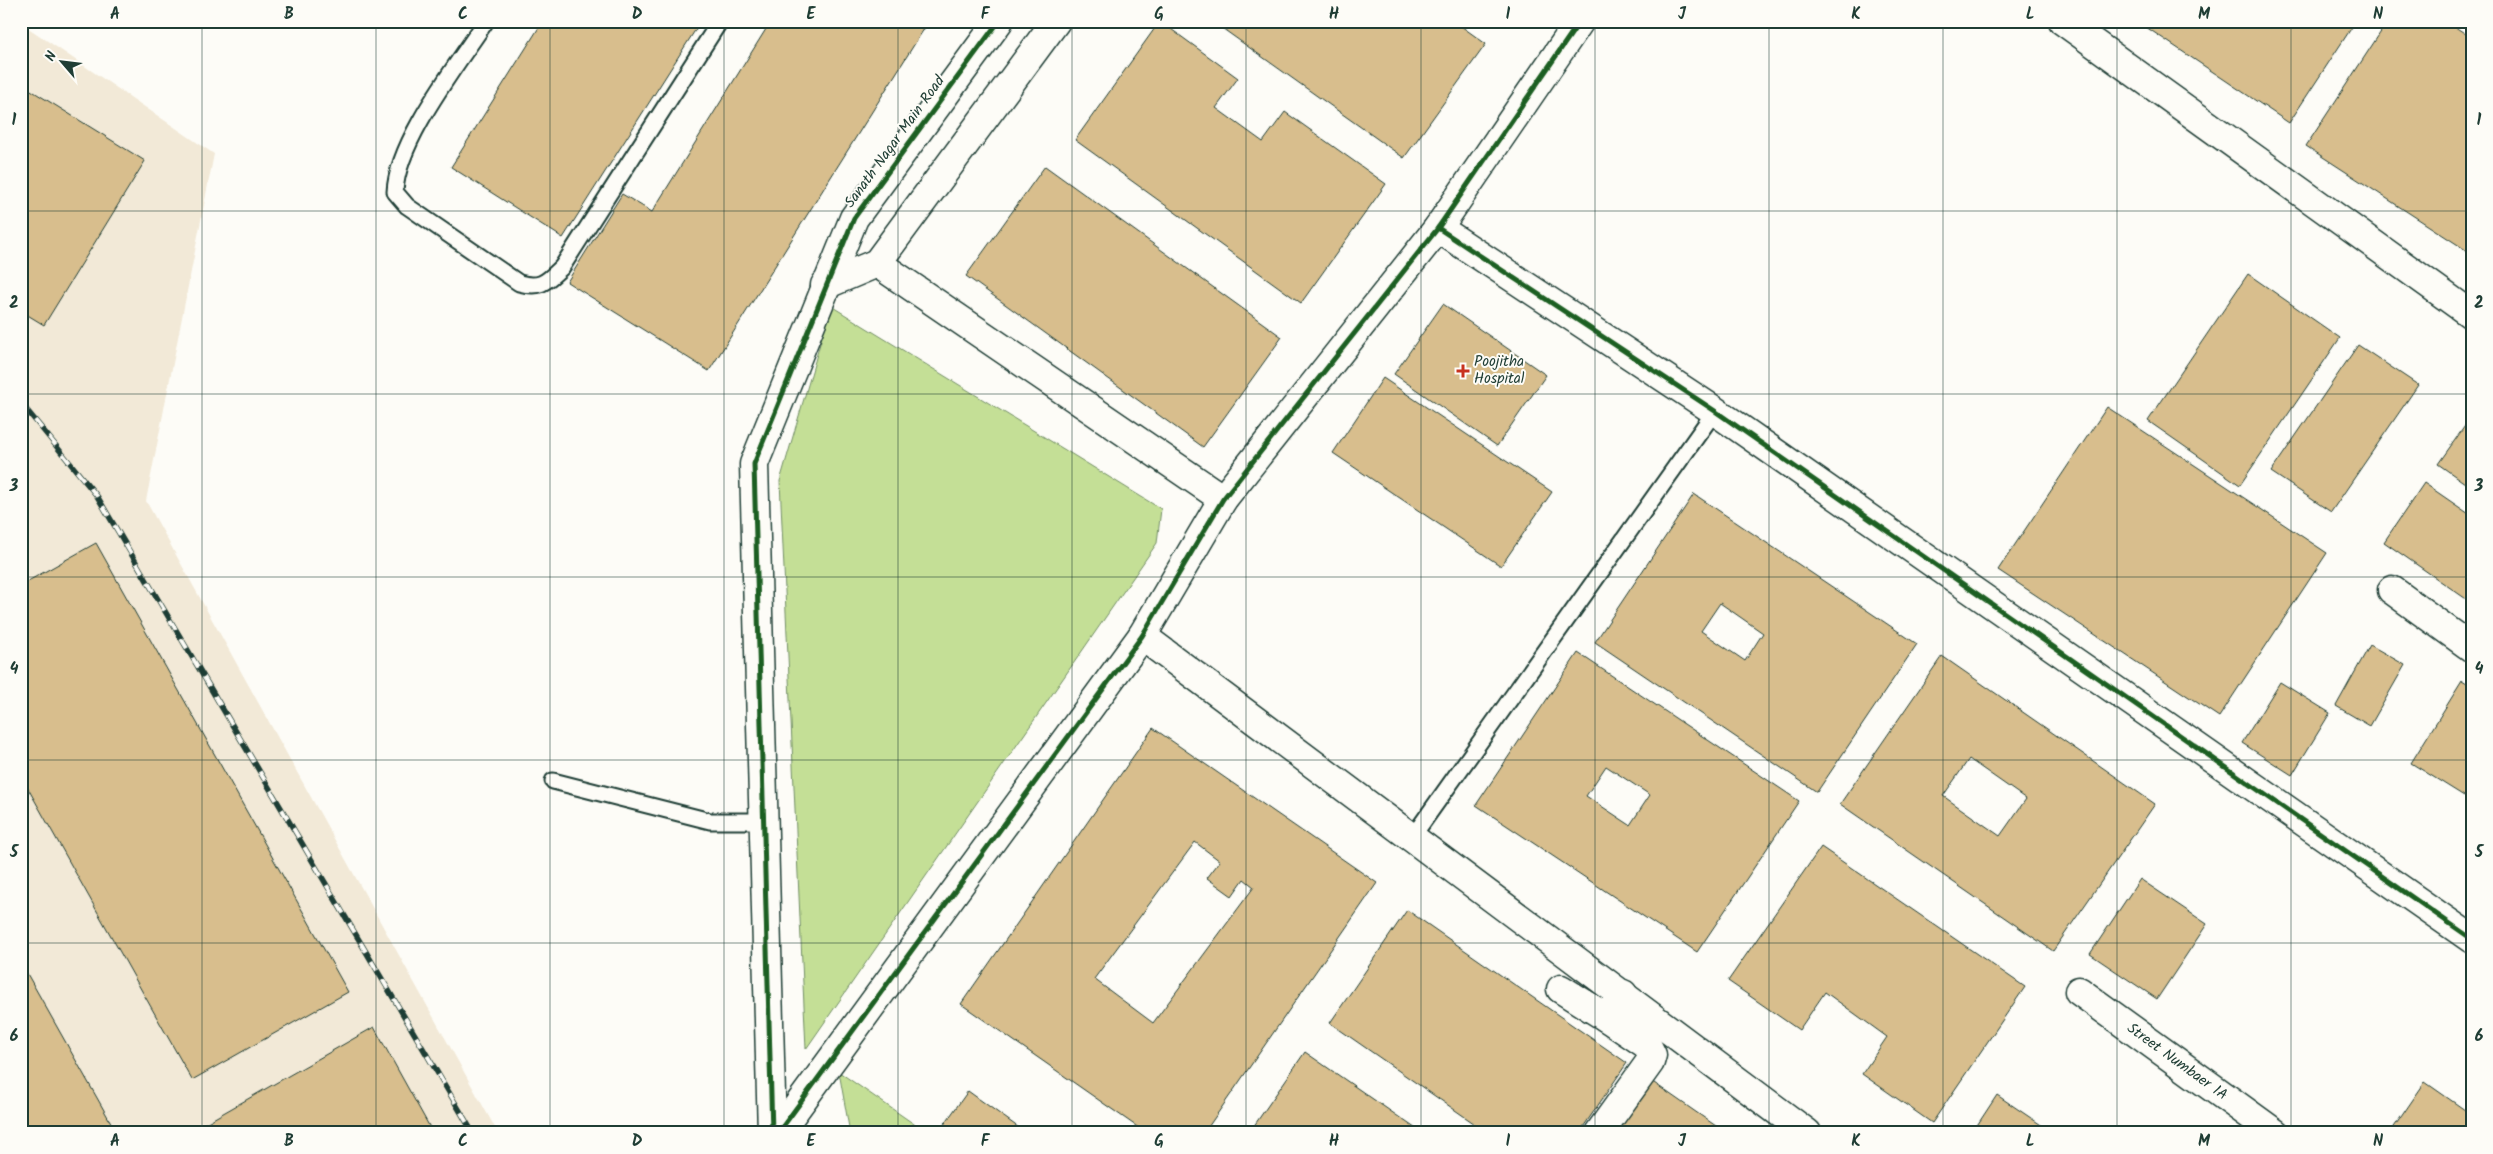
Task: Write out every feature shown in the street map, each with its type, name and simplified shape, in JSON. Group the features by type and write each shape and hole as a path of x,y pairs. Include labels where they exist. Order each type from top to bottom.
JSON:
{"street":[{"name":"Sanath Nagar Main Road","path":"772,1133 754,464 825,285 854,218 999,21"},
{"path":"825,285 877,264 1056,21"},
{"path":"778,1133 1142,636 1223,499 1438,228 1580,21"},
{"path":"2062,21 2472,315"},
{"path":"1438,228 1715,411 2472,939"},
{"path":"877,264 1223,499"},
{"path":"2392,590 2472,648"},
{"path":"1142,636 1413,836 1807,1133"},
{"path":"1598,1133 1650,1062 1652,1054 1647,1045 1572,996 1600,976"},
{"name":"Street Numbaer 1A","path":"2079,991 2275,1133"},
{"path":"1607,1018 1623,994"}],"lane":[{"path":"486,21 420,122 401,160 396,176 395,192 407,206 495,267 519,283 534,287 547,281 562,267 720,21"},
{"path":"1413,836 1715,411"},
{"path":"553,781 710,821 764,820"}],"shaded area":[{"path":"21,23 214,154 146,501 498,1133 21,1133"}],"green space":[{"path":"831,306 1161,509 1157,543 806,1049 780,481"},
{"path":"839,1072 927,1133 850,1133"}],"building":[{"path":"543,21 701,21 563,238 451,167"},
{"path":"771,21 929,21 709,371 567,282 622,194 652,212"},
{"path":"1160,21 1238,78 1216,108 1263,142 1285,112 1386,184 1301,303 1075,140"},
{"path":"1212,21 1454,21 1486,44 1404,158"},
{"path":"2137,21 2356,21 2289,123"},
{"path":"2388,21 2446,21 2472,38 2472,254 2306,146"},
{"path":"21,84 145,161 44,325 21,311"},
{"path":"1045,166 1282,337 1203,447 966,276"},
{"path":"2248,274 2340,338 2240,485 2148,421"},
{"path":"1443,304 1546,375 1497,446 1394,374"},
{"path":"2358,345 2418,385 2331,512 2271,472"},
{"path":"1383,378 1552,492 1501,566 1333,453"},
{"path":"2107,407 2327,553 2219,717 1998,570"},
{"path":"2472,416 2472,488 2438,464"},
{"path":"2424,483 2472,516 2472,603 2384,542"},
{"path":"1694,494 1917,644 1817,792 1595,642","holes":["1720,603 1763,633 1745,661 1701,631"]},
{"path":"96,543 348,992 192,1080 21,776 21,585"},
{"path":"2370,645 2405,665 2370,726 2336,706"},
{"path":"1578,653 1799,801 1697,952 1476,805","holes":["1606,766 1650,795 1630,825 1586,796"]},
{"path":"1942,656 2155,804 2053,951 1840,804","holes":["1969,759 2026,799 2000,836 1943,796"]},
{"path":"2462,681 2472,687 2472,801 2411,763"},
{"path":"2280,682 2330,713 2292,775 2242,743"},
{"path":"1153,728 1377,883 1204,1133 1146,1133 961,1004","holes":["1195,842 1220,861 1207,878 1232,896 1244,879 1254,887 1153,1023 1094,979"]},
{"path":"1821,847 2025,987 1932,1123 1862,1074 1887,1037 1825,992 1799,1030 1728,981"},
{"path":"2140,879 2207,924 2157,999 2090,954"},
{"path":"1407,910 1627,1063 1579,1133 1488,1133 1330,1023"},
{"path":"21,963 114,1128 105,1133 21,1133"},
{"path":"374,1027 433,1133 209,1133 204,1124"},
{"path":"1305,1052 1422,1133 1249,1133"},
{"path":"1644,1076 1726,1133 1604,1133"},
{"path":"2425,1082 2472,1115 2472,1133 2390,1133"},
{"path":"968,1091 1026,1133 938,1133"},
{"path":"1997,1095 2053,1133 1972,1133"}],"railway":[{"path":"21,403 97,496 473,1133"}],"cycle path":[{"path":"772,1133 754,464 854,218 999,21"},
{"path":"778,1133 1142,636 1223,499 1438,228 1580,21"},
{"path":"1438,228 1715,411 2472,939"}],"place":[{"name":"Poojitha Hospital","path":"1463,371"}]}
